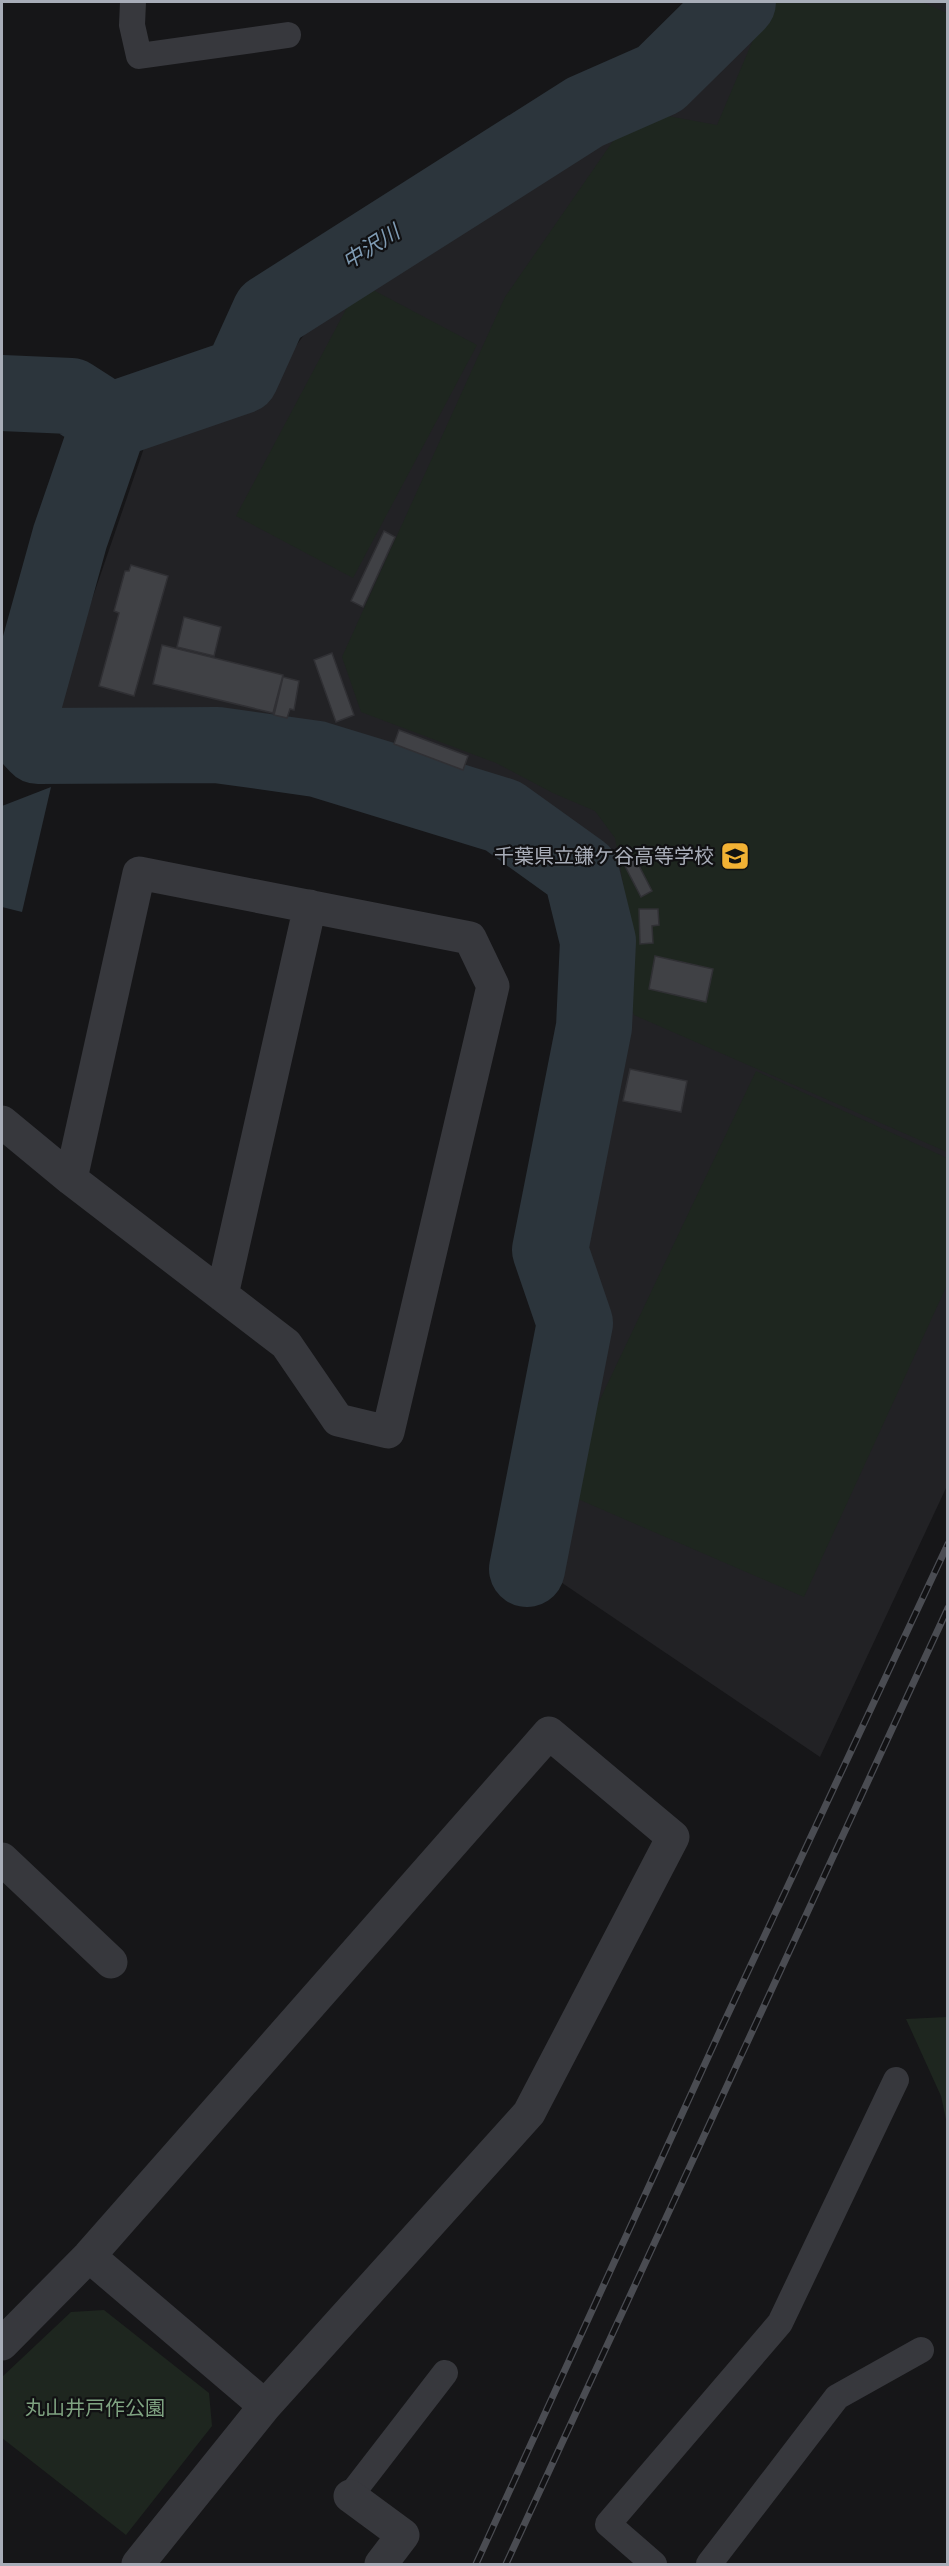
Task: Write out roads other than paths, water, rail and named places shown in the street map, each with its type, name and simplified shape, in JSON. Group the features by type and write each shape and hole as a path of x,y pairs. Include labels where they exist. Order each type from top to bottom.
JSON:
{"street":[{"path":"2,1122 70,1179 286,1344 338,1420 388,1432 493,986 470,938 139,873 70,1179"},
{"path":"222,1295 310,906"},
{"path":"2,2344 89,2256 549,1733 673,1837 530,2113 265,2406 138,2565"},
{"path":"2,1859 111,1962"},
{"path":"89,2256 265,2406"},
{"path":"350,2496 403,2535 381,2565"}],"lane":[{"path":"133,2 132,25 139,56 288,35"},
{"path":"654,2565 608,2524 780,2322 896,2080"},
{"path":"709,2565 837,2397 921,2350"},
{"path":"350,2496 446,2373"}],"waterway":[{"name":"中沢川","path":"2,393 71,396 110,421 241,376 270,312 585,112 660,79 738,2"},
{"path":"110,421 70,537 18,724 38,746 217,745 317,759 503,816 581,872 598,941 594,1027 550,1250 575,1323 527,1569"}],"railway":[{"path":"476,2564 720,2031 948,1544"},
{"path":"506,2564 948,1608"}],"place":[{"name":"千葉県立鎌ケ谷高等学校","path":"735,856"}],"park label":[{"name":"丸山井戸作公園","path":"95,2408"}]}
